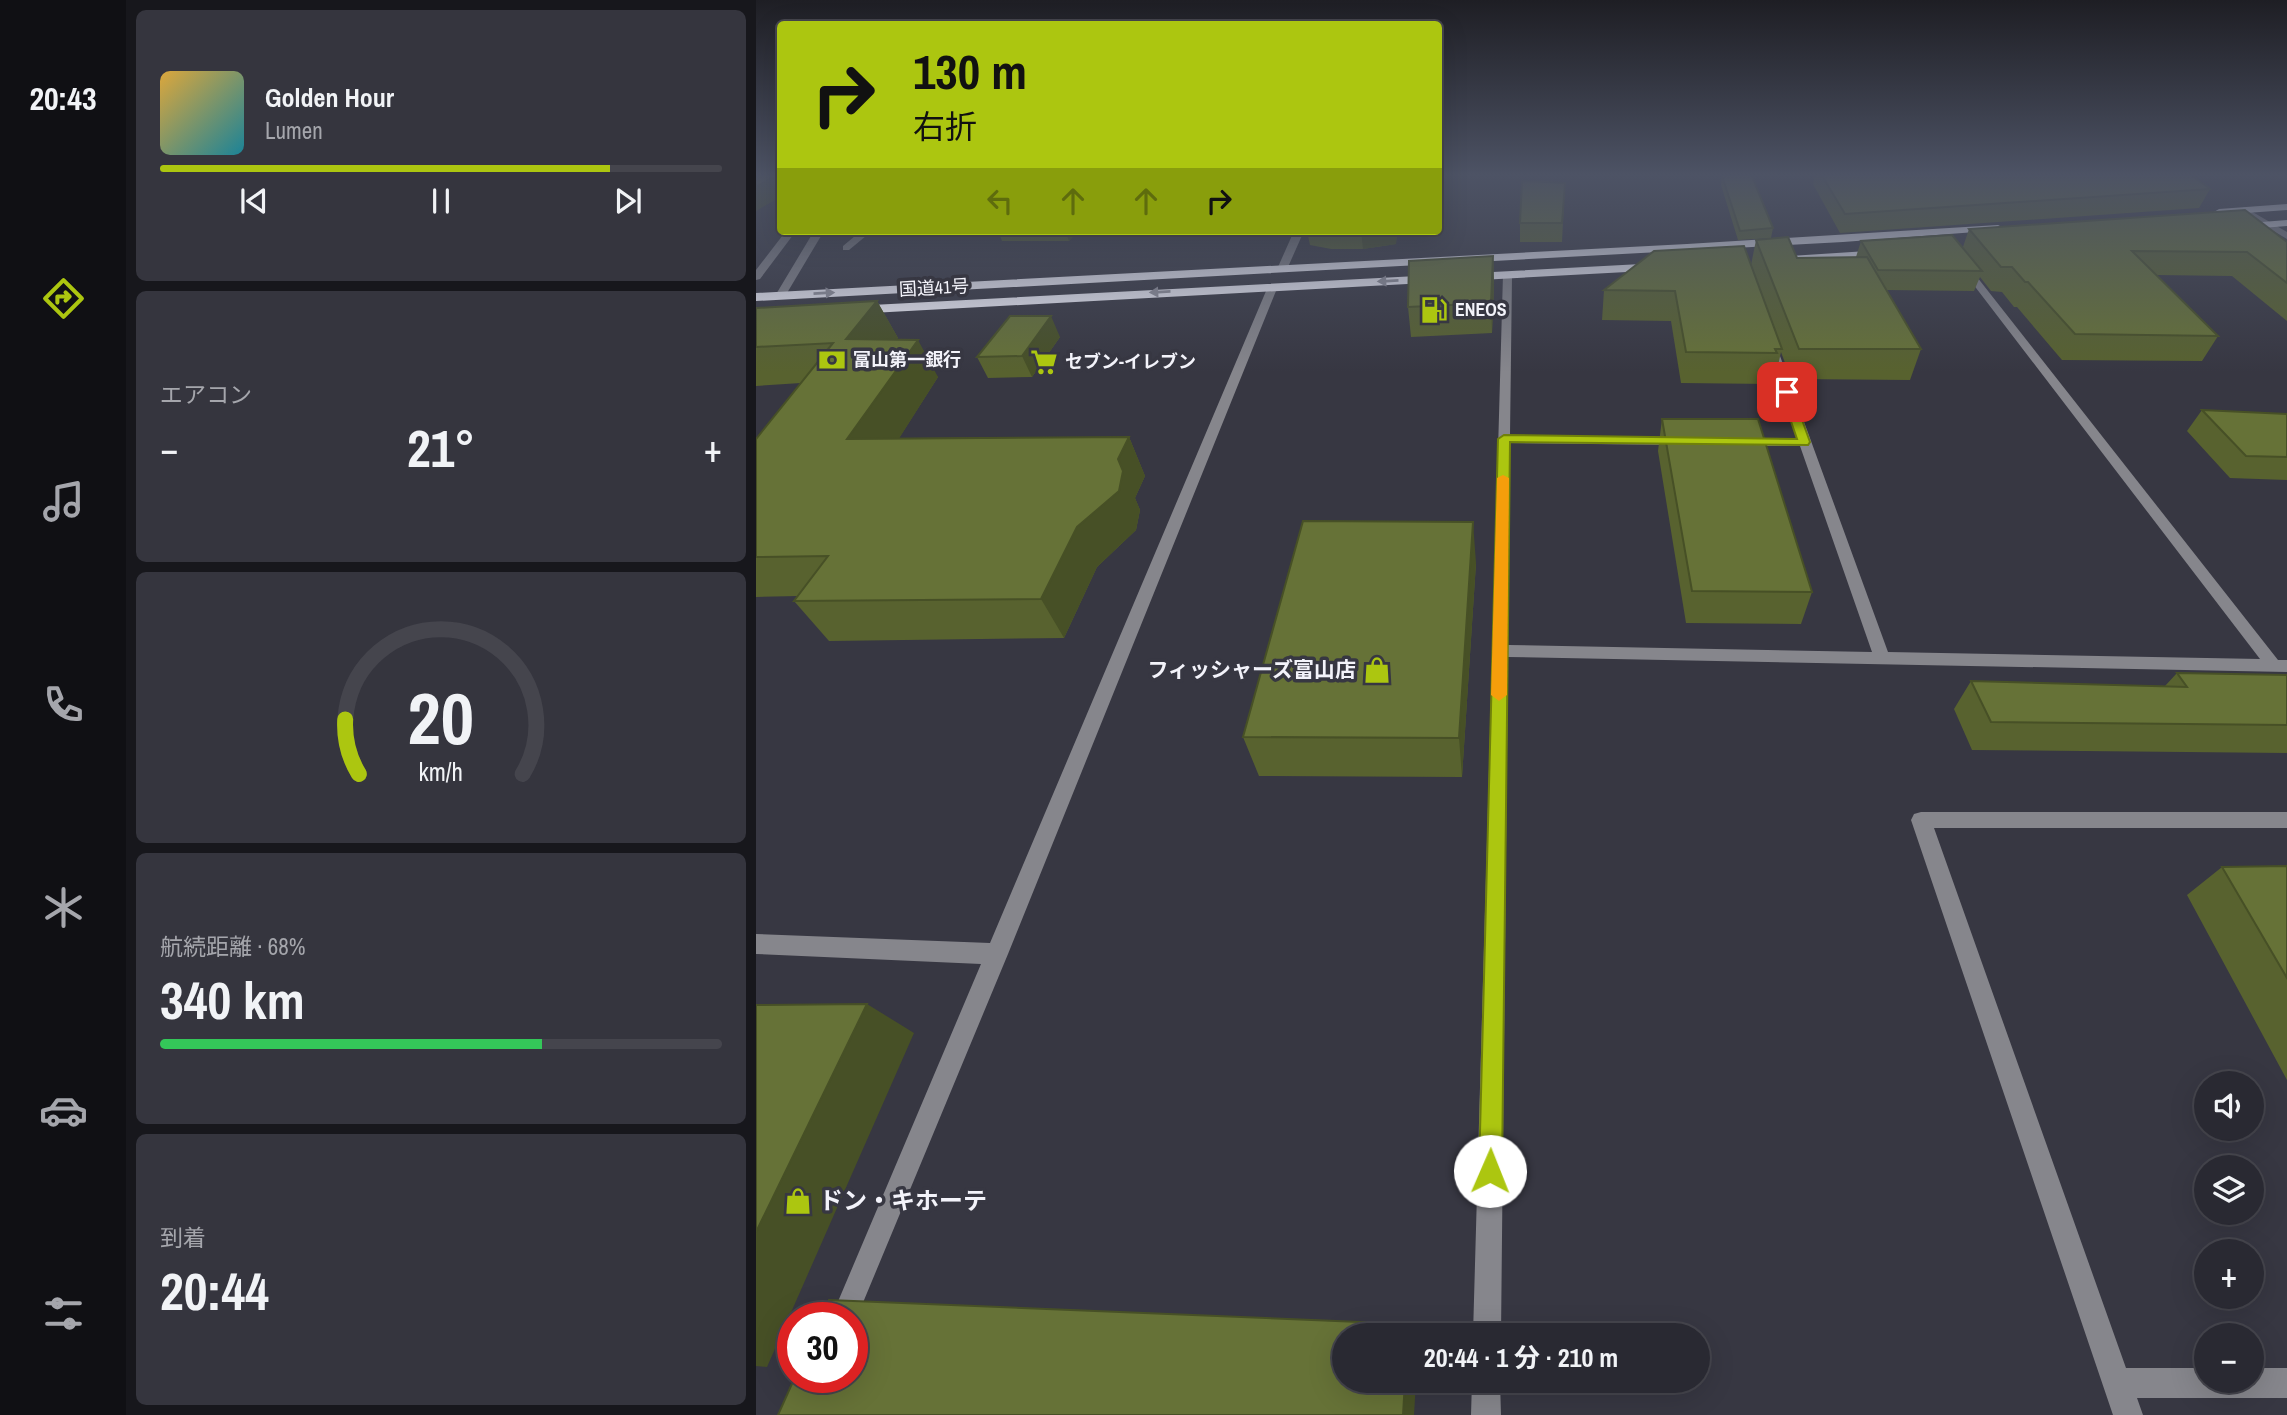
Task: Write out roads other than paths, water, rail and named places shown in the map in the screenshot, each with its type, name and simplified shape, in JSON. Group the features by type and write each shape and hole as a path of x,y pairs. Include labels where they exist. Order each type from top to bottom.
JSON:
{"highway":[{"name":"国道41号","path":"756,297 1820,240"},
{"path":"1783,260 1894,252"},
{"name":"国道41号","path":"835,311 1673,266"},
{"path":"762,315 780,296"}],"street":[{"path":"756,277 784,240"},
{"path":"780,296 814,240"},
{"path":"846,248 856,240"},
{"path":"1283,267 1295,240"},
{"path":"1954,254 2281,666"},
{"path":"1487,1323 1507,276"},
{"path":"852,1302 1273,286"},
{"path":"1765,330 1882,658"},
{"path":"1504,439 1695,441"},
{"path":"1722,441 1804,442"},
{"path":"1500,651 2281,666"},
{"path":"2127,1415 1921,820 2287,821"},
{"path":"756,944 997,954"},
{"path":"2117,1383 2287,1383"},
{"path":"1486,1393 1486,1415"}],"place":[{"name":"ENEOS","path":"1434,310"},
{"name":"富山第一銀行","path":"832,360"},
{"name":"セブン-イレブン","path":"1044,362"},
{"name":"フィッシャーズ富山店","path":"1377,670"},
{"name":"ドン・キホーテ","path":"798,1201"}]}
